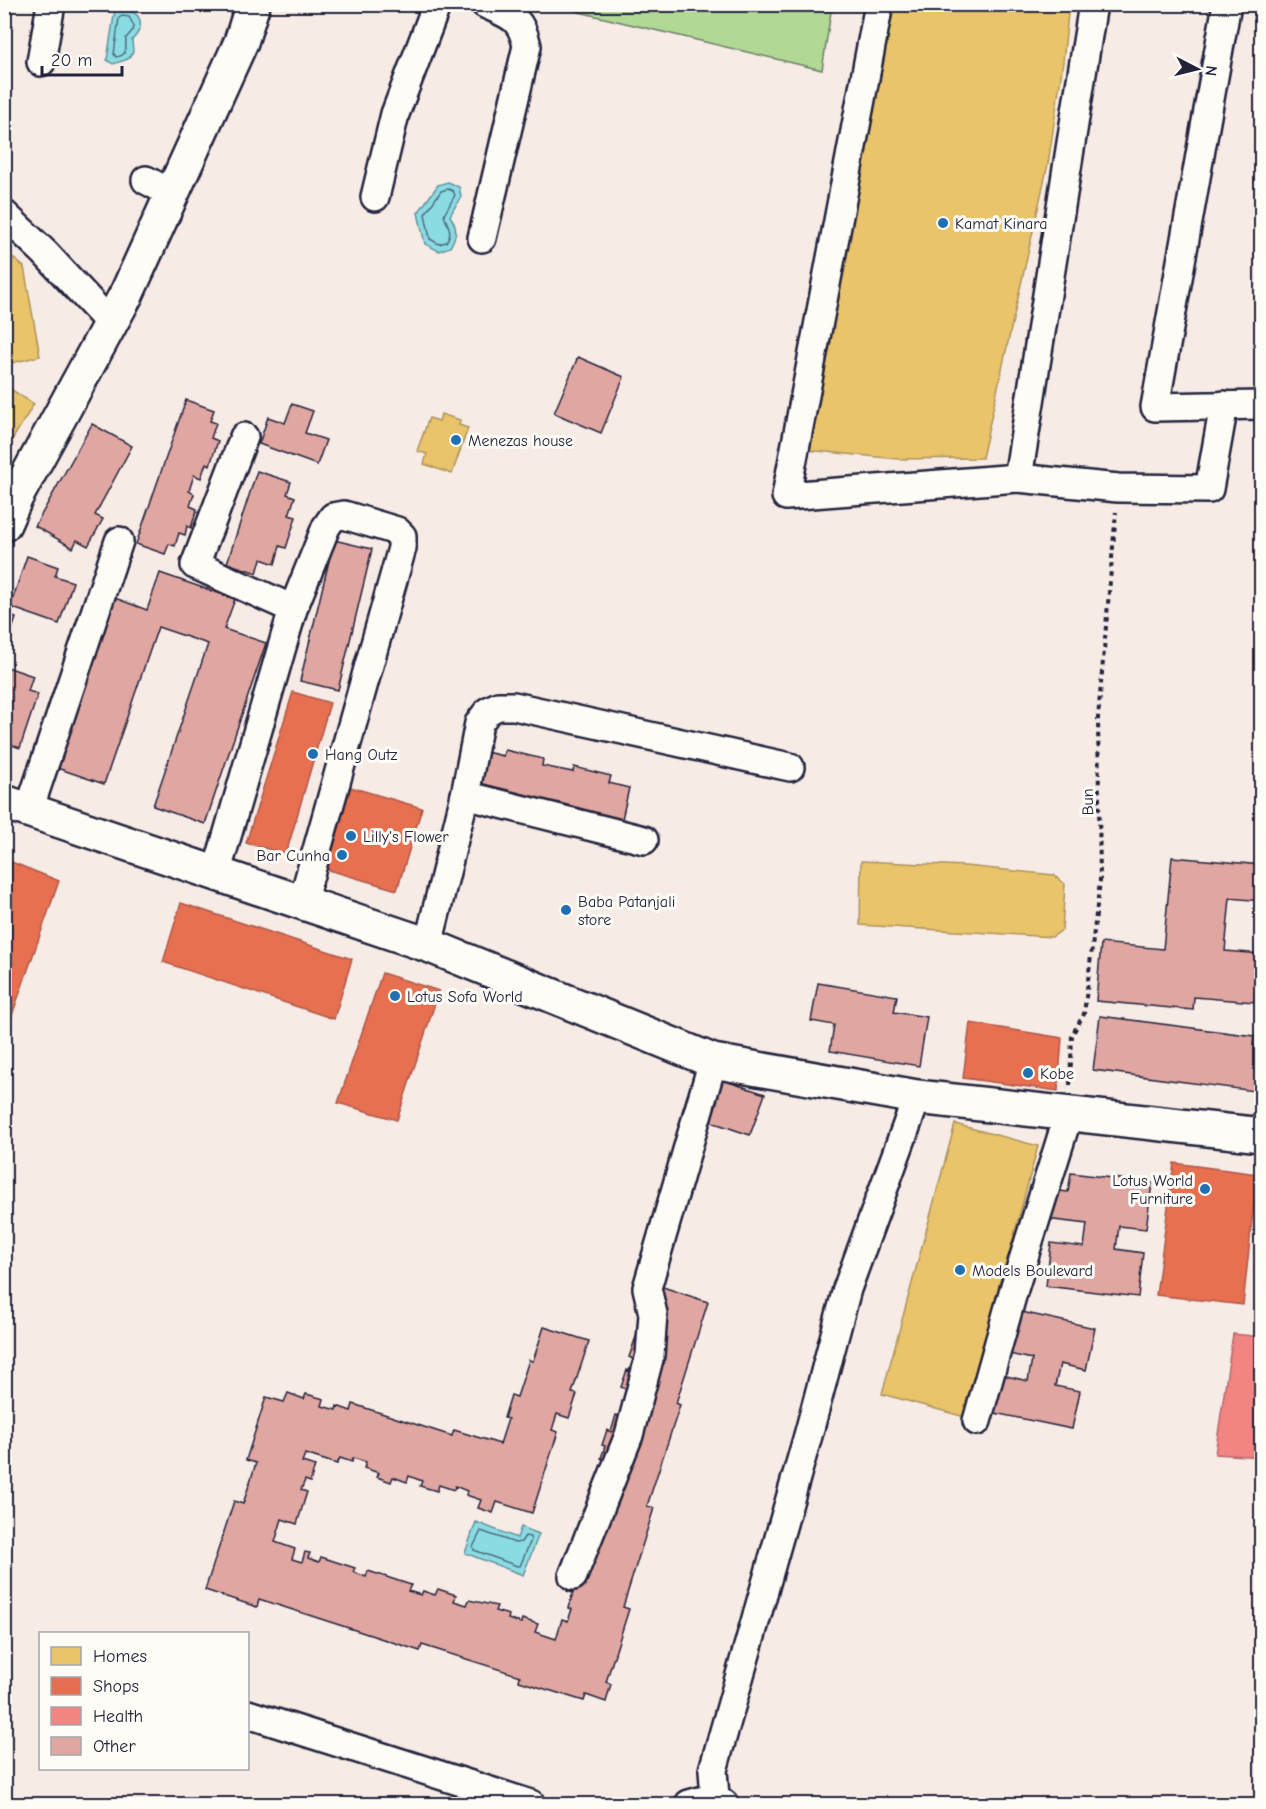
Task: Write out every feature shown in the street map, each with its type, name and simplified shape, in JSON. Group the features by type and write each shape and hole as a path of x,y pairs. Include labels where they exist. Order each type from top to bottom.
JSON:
{"main road":[{"path":"4,524 16,497 127,293 159,187 240,42 253,4"},
{"path":"17,806 428,945 713,1061 917,1097 1262,1135"}],"street":[{"path":"41,62 51,4"},
{"path":"375,197 394,114 437,4"},
{"path":"482,238 527,46 523,29 515,18 485,4"},
{"path":"879,4 786,496 1018,478 1118,488 1209,489 1224,405"},
{"path":"1018,478 1094,4"},
{"path":"1227,4 1155,407 1262,405"},
{"path":"4,214 45,253 110,323"},
{"path":"244,437 195,565 293,609"},
{"path":"216,874 293,609 326,526 333,517 344,515 397,531 402,536 402,548 302,903"},
{"path":"17,806 119,541"},
{"path":"428,945 465,795 479,723 488,711 498,706 514,706 790,767"},
{"path":"465,795 644,840"},
{"path":"573,1576 629,1436 650,1355 653,1314 647,1288 713,1061"},
{"path":"689,1804 717,1802 712,1770 809,1432 847,1289 917,1097"},
{"path":"977,1421 1014,1289 1069,1113"},
{"path":"249,1714 531,1804"}],"path":[{"name":"Bun","path":"1069,1113 1072,1035 1084,1014 1100,880 1098,718 1118,488"}],"green space":[{"path":"563,5 832,5 822,70 579,12"}],"water":[{"path":"115,9 127,10 135,14 140,20 140,28 132,40 133,52 128,59 113,64 107,60"},
{"path":"448,182 459,187 461,196 450,216 456,232 454,239 450,247 439,251 425,244 418,213 438,185"},
{"path":"476,1522 517,1538 521,1527 539,1534 523,1575 465,1553"}],"building: Homes":[{"name":"Kamat Kinara","path":"894,4 1069,4 1048,164 982,458 898,459 807,450"},
{"path":"4,253 24,267 40,356 4,365"},
{"path":"4,385 34,404 4,453"},
{"path":"441,414 460,420 459,425 468,428 452,474 424,464 427,454 417,451 429,418 439,421"},
{"path":"861,861 965,866 1054,875 1065,884 1062,930 1052,937 860,925"},
{"name":"Models Boulevard","path":"955,1124 1038,1146 965,1417 882,1394"}],"building: Shops":[{"path":"293,692 330,703 286,854 246,843"},
{"path":"347,786 422,808 397,890 322,868"},
{"path":"4,859 59,881 10,1021 4,1019"},
{"path":"181,903 352,959 334,1019 163,962"},
{"path":"382,973 439,991 397,1120 338,1103"},
{"path":"970,1023 1062,1038 1058,1091 963,1078"},
{"path":"1174,1163 1257,1174 1243,1305 1156,1295"}],"building: Health":[{"path":"1233,1334 1262,1337 1262,1457 1215,1454"}],"building: Other":[{"path":"578,357 624,377 601,433 554,413"},
{"path":"186,400 214,410 210,421 216,423 211,438 218,441 210,465 206,463 201,478 194,475 189,491 194,494 190,506 197,509 191,528 187,526 185,535 179,533 175,546 169,544 165,554 136,544"},
{"path":"292,404 313,411 305,433 326,440 317,465 259,444 268,417 285,423"},
{"path":"92,424 132,446 95,515 103,519 88,546 77,540 73,548 35,526"},
{"path":"257,471 291,482 287,494 295,497 289,515 296,517 286,548 280,546 275,564 261,559 257,573 227,563"},
{"path":"334,540 372,549 338,690 300,681"},
{"path":"27,556 58,567 55,576 73,582 59,624 10,607"},
{"path":"160,573 235,599 224,629 266,643 205,824 153,806 208,644 158,627 104,784 57,768 115,598 147,610"},
{"path":"4,614 16,618 4,654"},
{"path":"4,666 33,676 28,691 38,694 20,748 4,742"},
{"path":"478,750 503,756 505,750 543,759 542,766 573,772 574,767 611,776 609,783 629,788 622,819 471,784"},
{"path":"1172,857 1262,865 1262,901 1230,898 1225,951 1262,954 1262,989 1256,989 1254,1002 1194,997 1193,1010 1096,1001 1101,943 1163,949"},
{"path":"818,983 897,996 894,1012 927,1017 919,1066 830,1051 834,1025 811,1021"},
{"path":"1100,1016 1254,1036 1253,1045 1262,1046 1262,1092 1093,1070"},
{"path":"695,1071 765,1094 750,1135 682,1112"},
{"path":"1071,1173 1152,1183 1146,1229 1119,1226 1116,1249 1143,1253 1138,1297 1046,1286 1051,1243 1084,1247 1087,1224 1046,1219 1050,1190 1068,1192"},
{"path":"654,1284 708,1302 676,1403 680,1405 647,1506 654,1508 623,1607 629,1609 606,1682 611,1684 606,1702 586,1695 584,1701 519,1681 520,1676 422,1645 420,1651 259,1599 257,1607 205,1590 234,1501 243,1504 256,1463 246,1460 266,1397 284,1402 288,1393 304,1399 306,1394 324,1399 322,1406 336,1410 337,1406 351,1411 353,1404 452,1436 454,1430 500,1444 508,1419 504,1418 511,1395 517,1397 529,1360 533,1361 544,1327 589,1341 572,1393 577,1394 569,1418 557,1414 552,1430 558,1432 532,1513 497,1502 493,1513 478,1508 481,1500 466,1495 467,1491 455,1486 454,1490 439,1485 437,1491 420,1486 422,1481 409,1476 407,1482 393,1477 391,1482 377,1477 379,1473 364,1468 366,1462 353,1458 352,1462 340,1458 337,1464 305,1454 302,1462 315,1466 310,1482 305,1480 301,1490 307,1492 297,1524 282,1519 275,1542 295,1549 292,1559 302,1562 305,1552 310,1553 308,1558 319,1562 321,1557 355,1568 353,1572 366,1577 368,1571 411,1585 408,1591 421,1595 423,1591 435,1595 438,1589 456,1595 454,1601 467,1605 469,1600 497,1606 495,1611 509,1615 508,1619 521,1623 522,1619 538,1624 535,1632 556,1639 562,1619 568,1621 572,1609 568,1608 573,1593 567,1591 601,1491 593,1488 605,1460 601,1458 605,1446 602,1445 607,1430 611,1432 616,1415 621,1417 626,1389 621,1387 633,1359 629,1357"},
{"path":"1017,1311 1095,1328 1086,1370 1060,1364 1055,1386 1080,1391 1072,1429 994,1413 1002,1375 1028,1381 1032,1359 1009,1354"}],"place":[{"name":"Kamat Kinara","path":"943,223"},
{"name":"Menezas house","path":"456,440"},
{"name":"Hang Outz","path":"313,754"},
{"name":"Lilly's Flower","path":"351,836"},
{"name":"Bar Cunha","path":"342,855"},
{"name":"Baba Patanjali store","path":"566,910"},
{"name":"Lotus Sofa World","path":"395,996"},
{"name":"Kobe","path":"1028,1073"},
{"name":"Lotus World Furniture","path":"1205,1189"},
{"name":"Models Boulevard","path":"960,1270"}]}
